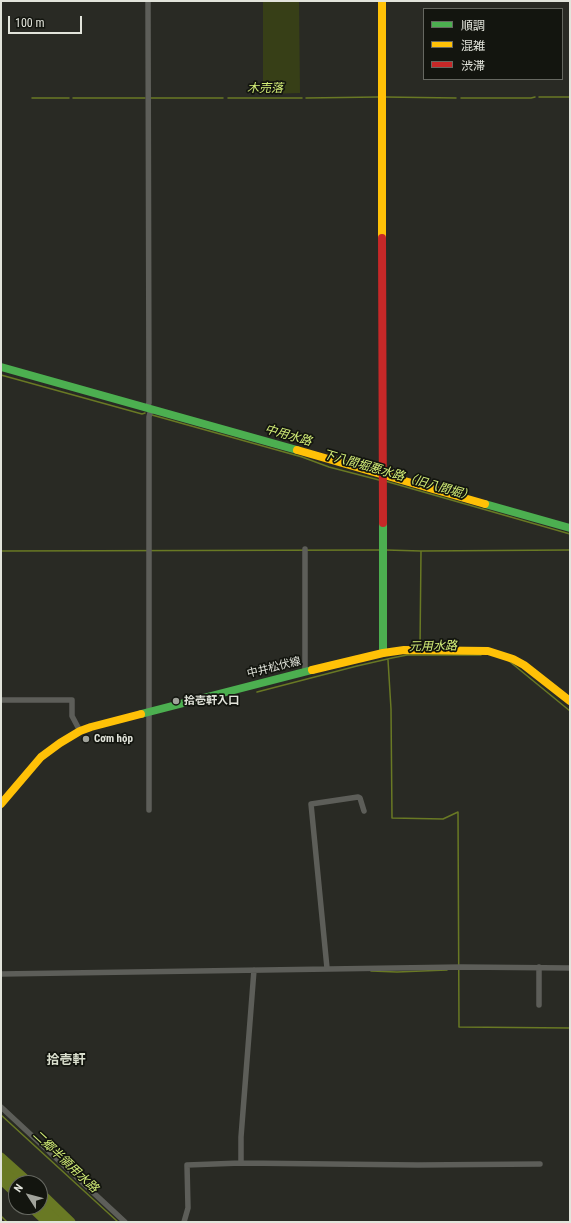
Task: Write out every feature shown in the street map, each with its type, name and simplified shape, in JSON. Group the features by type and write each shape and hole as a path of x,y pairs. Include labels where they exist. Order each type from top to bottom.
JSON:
{"street":[{"path":"148,1 149,810"},
{"path":"382,1 383,653"},
{"path":"1,367 570,528"},
{"path":"305,548 305,672"},
{"name":"中井松伏線","path":"1,804 41,757 80,731 101,724 383,653 404,650 488,651 513,659 524,665 570,701"},
{"path":"1,700 72,700 72,716 80,731"},
{"path":"326,968 311,804 358,797 360,798 364,811"},
{"path":"539,967 539,1005"},
{"path":"1,974 73,975 326,968 570,968"},
{"path":"241,1164 242,1121 254,970"},
{"path":"1,1107 125,1222"},
{"path":"184,1222 188,1208 188,1165 540,1164"}],"shaded area":[{"path":"263,1 299,1 300,93 263,94"},
{"path":"1,1156 21,1175 8,1175 8,1193 1,1186"},
{"path":"48,1202 70,1222 40,1222 33,1215 48,1215"}],"waterway":[{"name":"木売落","path":"306,98 378,97"},
{"name":"木売落","path":"385,97 456,98"},
{"name":"木売落","path":"461,98 535,97"},
{"name":"木売落","path":"539,97 570,97"},
{"name":"木売落","path":"32,98 69,98"},
{"name":"木売落","path":"73,98 145,98"},
{"name":"木売落","path":"151,98 223,98"},
{"name":"木売落","path":"228,98 302,98"},
{"name":"下八間堀悪水路（旧八間堀）","path":"1,375 142,414 145,413"},
{"name":"下八間堀悪水路（旧八間堀）","path":"152,415 302,457 329,467 379,480"},
{"name":"下八間堀悪水路（旧八間堀）","path":"385,481 570,534"},
{"path":"1,551 380,550"},
{"path":"386,550 570,550"},
{"path":"420,648 421,551"},
{"name":"元用水路","path":"257,692 357,666 407,655 481,655"},
{"path":"388,660 391,709 392,818 443,819 458,812 459,1027 570,1028"},
{"name":"元用水路","path":"509,661 570,711"},
{"path":"371,971 397,972 447,970"},
{"name":"二郷半領用水路","path":"1,1115 118,1222"},
{"path":"1,1157 21,1175"},
{"path":"48,1200 71,1222"},
{"path":"1,1216 7,1222"}],"traffic: fast":[{"path":"1,367 297,450"},
{"path":"485,504 570,528"},
{"path":"383,523 383,653"},
{"path":"141,714 312,670"}],"traffic: slow":[{"path":"382,1 382,238"},
{"path":"297,450 485,504"},
{"path":"312,670 383,653 404,650 488,651 513,659 524,665 570,701"},
{"path":"1,804 41,757 60,743 80,731 91,727 141,714"}],"traffic: jam":[{"path":"382,238 383,523"}],"place":[{"name":"拾壱軒入口","path":"176,701"},
{"name":"Cơm hộp","path":"86,739"}],"district":[{"name":"拾壱軒","path":"66,1061"}],"water label":[{"name":"中用水路","path":"288,436"}]}
